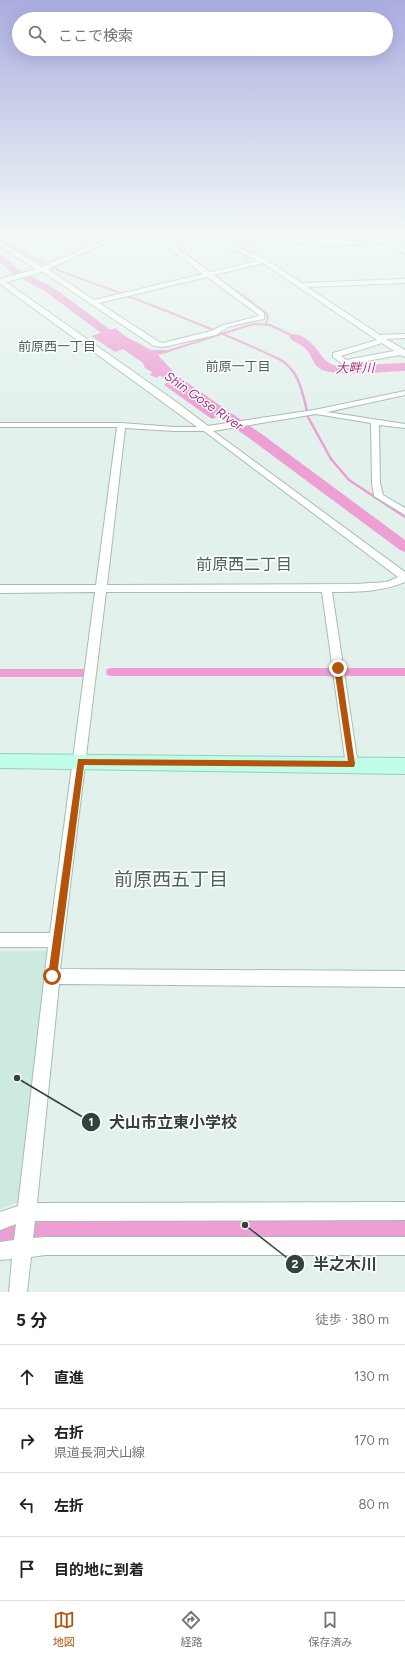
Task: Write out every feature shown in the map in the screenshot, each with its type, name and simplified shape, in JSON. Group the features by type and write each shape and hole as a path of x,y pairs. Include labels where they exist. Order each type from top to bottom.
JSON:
{"main road":[{"path":"0,761 352,764 405,766"}],"street":[{"path":"0,589 377,587 388,585 405,577 172,403 19,294"},
{"path":"83,294 157,344 164,345 216,332 226,326 247,320 262,318 262,314 235,294"},
{"path":"94,302 127,294"},
{"path":"316,294 403,353"},
{"path":"403,353 344,363 336,355 381,339 405,336"},
{"path":"0,425 121,425 174,429 206,429 261,422 405,393"},
{"path":"314,412 405,426"},
{"path":"375,422 376,483 379,496 405,512"},
{"path":"18,1292 56,940 80,762 121,425"},
{"path":"326,587 352,764"},
{"path":"0,940 56,940"},
{"path":"52,976 405,978"},
{"path":"0,1220 26,1214 405,1211"},
{"path":"0,1250 23,1244 52,1246 405,1246"}],"shaded area":[{"path":"115,328 125,336 151,350 168,350 170,352 158,355 178,377 174,381 219,416 212,419 164,385 168,382 160,375 157,378 150,375 152,372 145,368 143,363 123,349 115,352 91,336"},
{"path":"0,951 47,951 50,954 19,1202 0,1209"}],"waterway":[{"name":"Shin Gose River","path":"56,294 124,345"},
{"path":"123,294 222,334"},
{"path":"241,294 266,313 268,317 266,323"},
{"path":"222,334 253,324 270,325 295,337"},
{"path":"165,352 222,334"},
{"path":"222,334 279,359"},
{"name":"大畔川","path":"295,337 309,346 320,363 326,368 338,370 405,367"},
{"path":"279,359 291,369 299,382 307,411"},
{"name":"Shin Gose River","path":"156,366 258,438 405,547"},
{"path":"308,417 331,459 349,480 405,517"},
{"path":"111,672 405,672"},
{"path":"0,673 86,673"},
{"path":"0,1235 47,1229 298,1224 405,1226"}],"place":[{"name":"犬山市立東小学校","path":"17,1078"},
{"name":"半之木川","path":"245,1225"}],"district":[{"name":"前原西一丁目","path":"57,346"},
{"name":"前原一丁目","path":"238,366"},
{"name":"前原西二丁目","path":"244,564"},
{"name":"前原西五丁目","path":"171,879"}],"route":[{"path":"52,976 80,762 352,764 338,668"}]}
